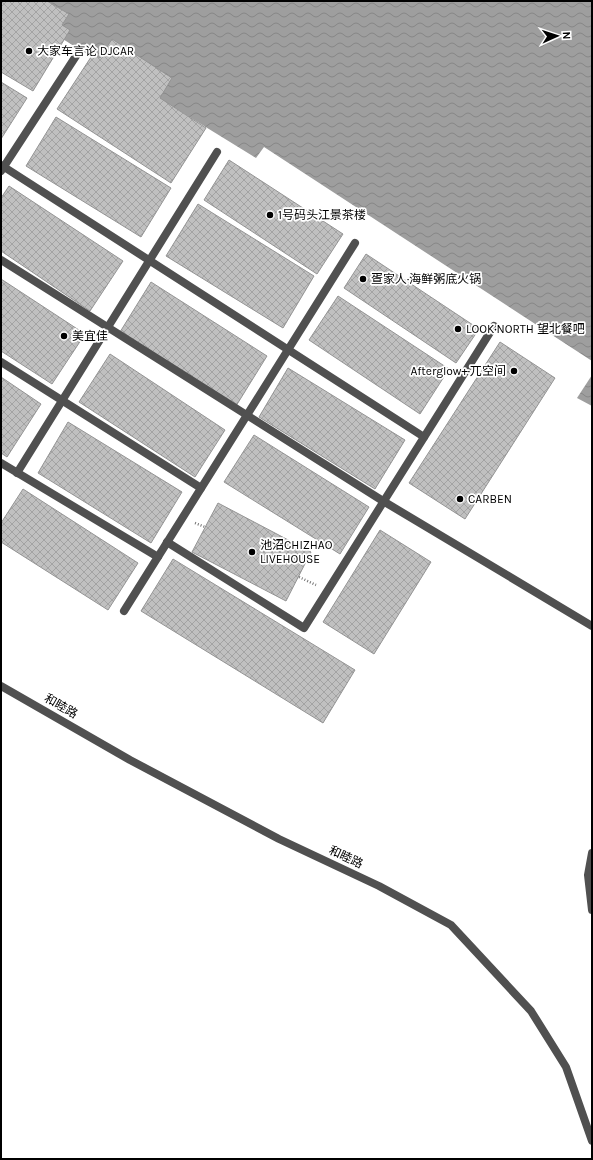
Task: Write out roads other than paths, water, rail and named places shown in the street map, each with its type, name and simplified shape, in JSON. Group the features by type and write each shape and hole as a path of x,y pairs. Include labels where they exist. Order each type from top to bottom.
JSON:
{"street":[{"path":"76,56 2,167 424,437"},
{"path":"17,473 217,152"},
{"path":"124,611 354,243"},
{"path":"1,260 383,502 592,626"},
{"path":"167,542 304,628 494,326"},
{"path":"1,362 201,488"},
{"path":"1,462 158,557"},
{"name":"和睦路","path":"1,686 130,760 257,827 379,886 451,925 531,1011 566,1067 592,1141"},
{"path":"592,853 588,875 592,910"}],"water":[{"path":"1,1 592,1 592,361 264,147 256,158"},
{"path":"592,375 592,406 577,398"}],"place":[{"name":"大家车言论 DJCAR","path":"29,51"},
{"name":"1号码头江景茶楼","path":"270,215"},
{"name":"疍家人·海鲜粥底火锅","path":"363,279"},
{"name":"LOOK·NORTH 望北餐吧","path":"458,329"},
{"name":"美宜佳","path":"64,336"},
{"name":"Afterglow+·兀空间","path":"514,371"},
{"name":"CARBEN","path":"460,499"},
{"name":"池沼CHIZHAO LIVEHOUSE","path":"252,552"}]}
